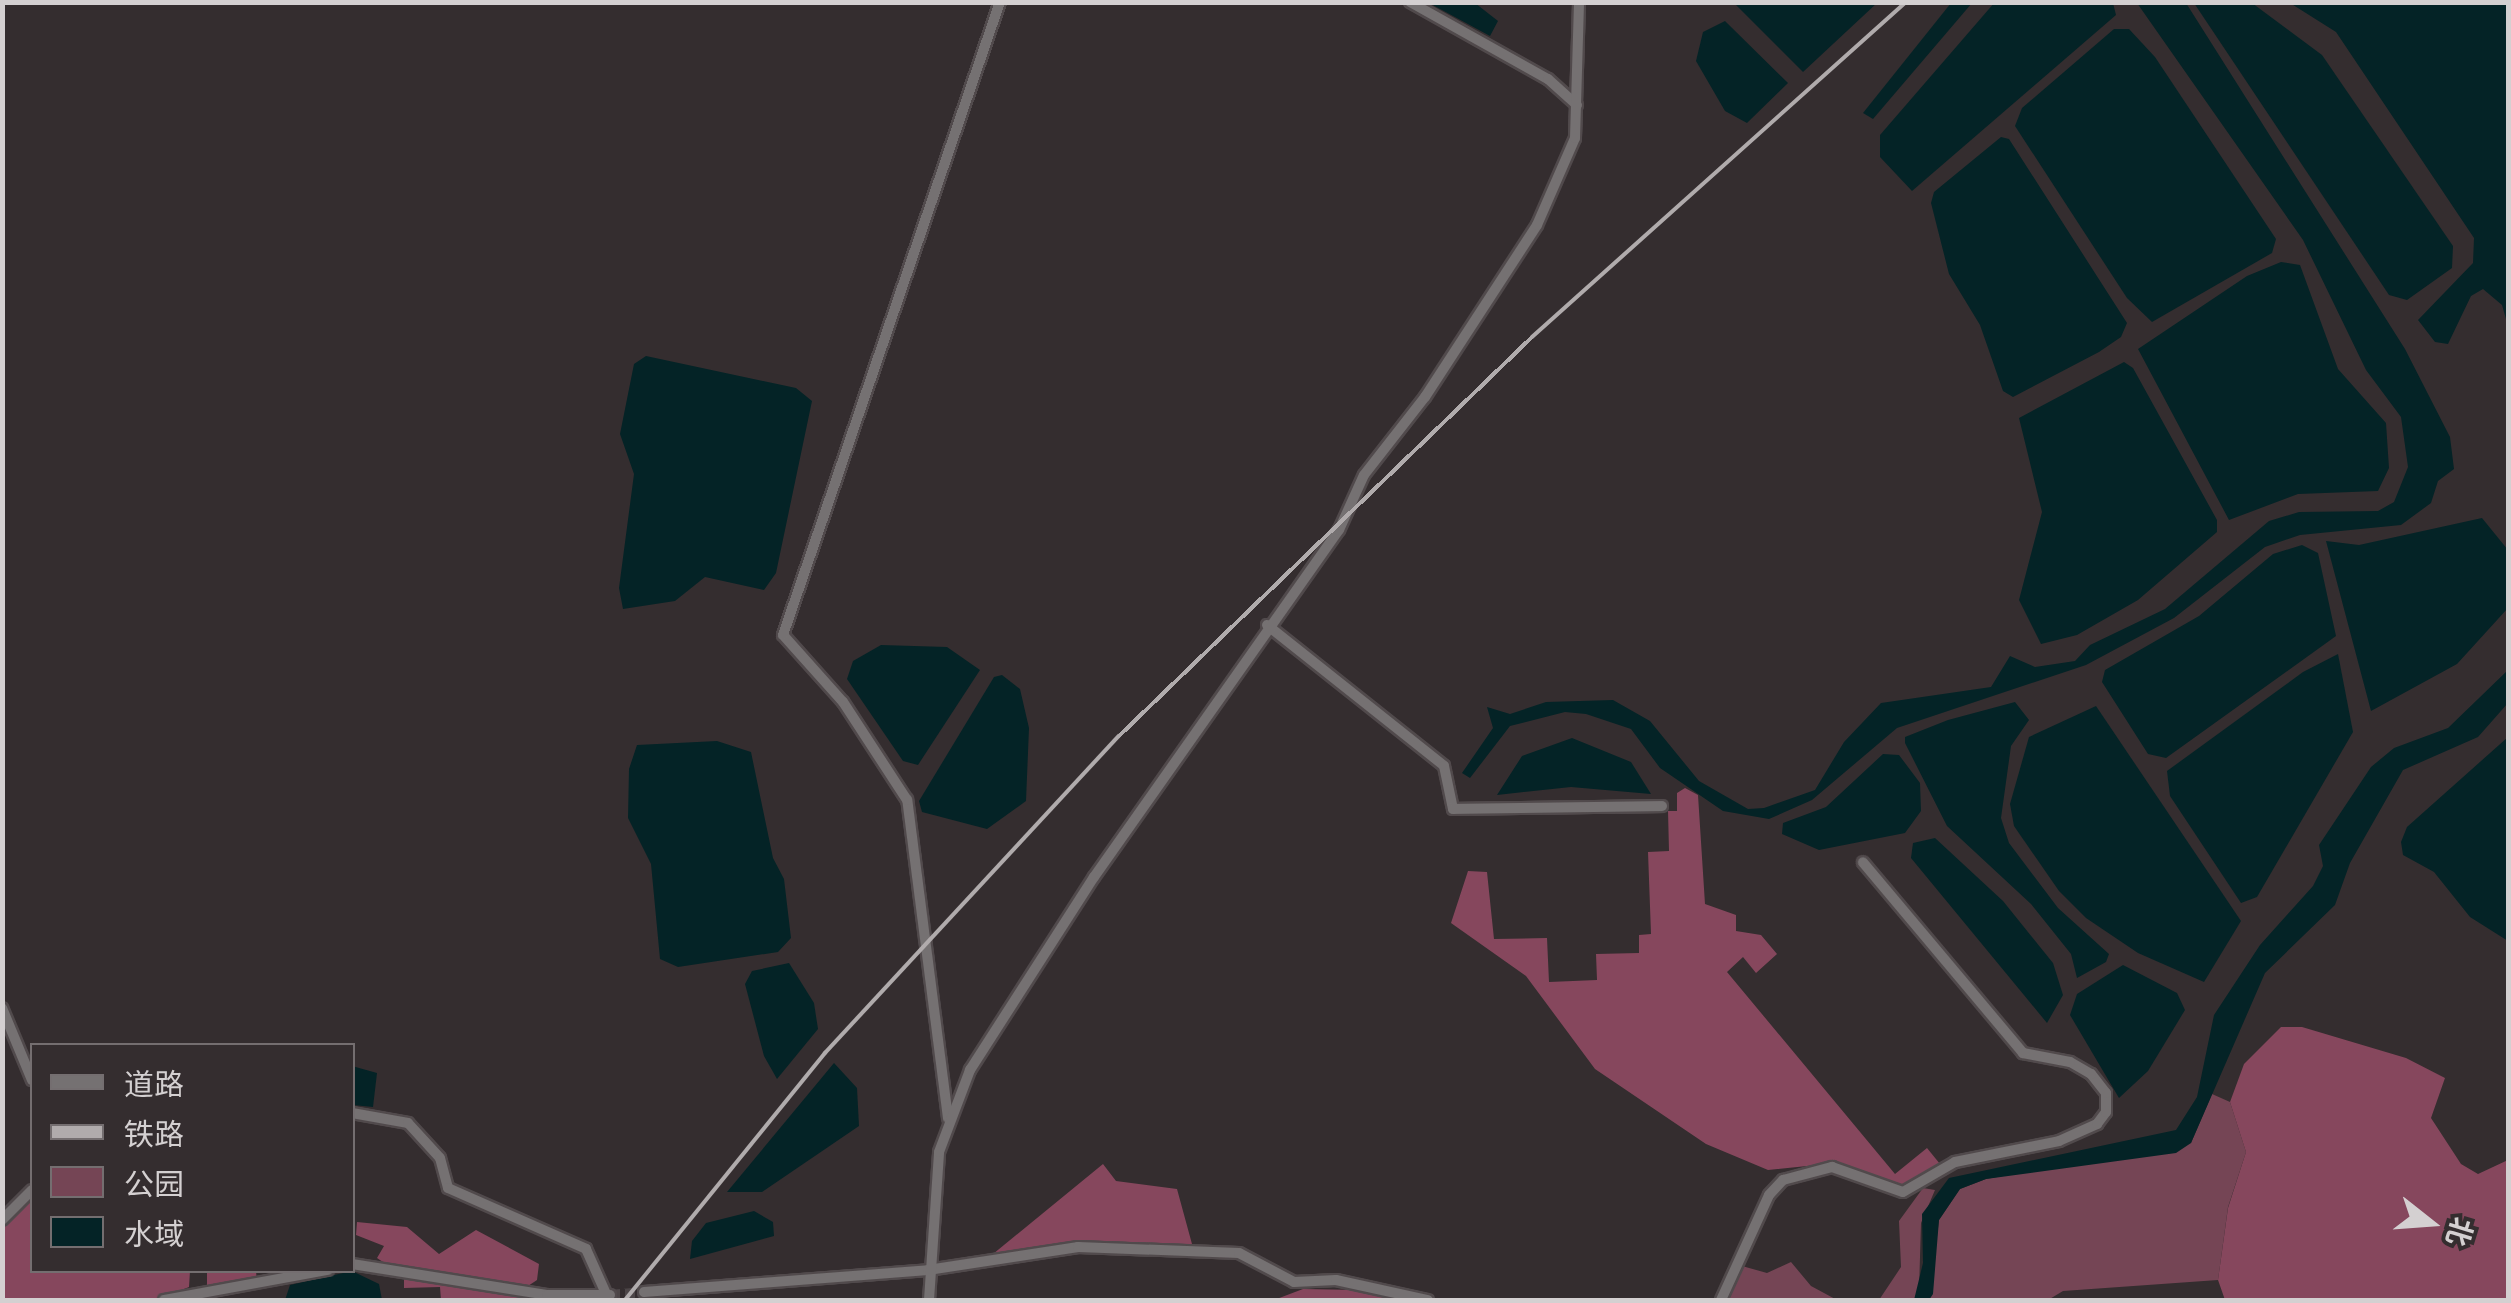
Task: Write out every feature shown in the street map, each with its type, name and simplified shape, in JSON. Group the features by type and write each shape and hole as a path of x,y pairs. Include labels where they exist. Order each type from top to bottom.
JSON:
{"street":[{"path":"948,1119 907,800 843,702 783,635 1000,2"},
{"path":"1410,2 1548,79 1577,106"},
{"path":"928,1300 935,1176 948,1119 1012,999 1267,625 1339,530 1364,475 1514,265 1566,166 1577,106 1579,2"},
{"path":"1267,625 1444,766 1453,808 1662,806"},
{"path":"1721,1300 1771,1192 1783,1180 1832,1167 1906,1191 1955,1162 2060,1141 2097,1124 2106,1112 2106,1093 2091,1074 2070,1062 2023,1053 1864,862"},
{"path":"2,1008 30,1075"},
{"path":"355,1114 408,1123 440,1158 448,1188 586,1249 608,1295 547,1296 355,1264"},
{"path":"2,1220 30,1192"},
{"path":"644,1292 928,1270 1078,1247 1208,1251 1250,1257 1294,1282 1336,1280 1428,1300"},
{"path":"164,1300 312,1273"}],"green space":[{"path":"2212,1094 2230,1102 2246,1152 2228,1207 2218,1280 2063,1291 2048,1300 1929,1300 1939,1220 1960,1189 1986,1179 2191,1143"},
{"path":"1923,1188 1935,1190 1921,1223 1919,1291 1914,1300 1879,1300 1901,1267 1899,1221"},
{"path":"1791,1262 1811,1286 1837,1300 1725,1300 1742,1266 1767,1273"}],"shaded area":[{"path":"1685,788 1698,795 1705,904 1736,915 1736,931 1761,935 1777,954 1756,973 1743,957 1727,972 1895,1174 1927,1148 1940,1164 1910,1184 1898,1186 1836,1163 1768,1170 1706,1144 1595,1069 1526,976 1451,923 1468,871 1487,872 1494,939 1547,938 1549,982 1597,980 1596,954 1639,953 1639,935 1651,934 1648,852 1669,851 1668,811 1677,811 1677,793"},
{"path":"2281,1027 2302,1027 2406,1058 2445,1078 2431,1118 2461,1164 2478,1174 2508,1160 2508,1300 2225,1300 2218,1280 2228,1208 2246,1152 2230,1102 2244,1064"},
{"path":"1103,1164 1116,1181 1177,1189 1192,1244 1057,1244 993,1254"},
{"path":"30,1196 30,1273 190,1273 189,1287 156,1300 3,1300 3,1225"},
{"path":"357,1222 407,1227 439,1254 476,1230 539,1264 537,1280 528,1286 395,1270 377,1258 384,1246 356,1235"},
{"path":"207,1273 256,1273 257,1282 207,1286"},
{"path":"431,1278 539,1300 441,1300 440,1287 404,1288 404,1279"},
{"path":"1303,1289 1357,1290 1410,1300 1274,1300"}],"water":[{"path":"1995,2 2113,3 2116,15 1912,191 1880,157 1880,135"},
{"path":"1429,3 1475,3 1498,21 1490,36"},
{"path":"1734,3 1877,3 1803,72"},
{"path":"1951,3 1972,3 1873,119 1863,113"},
{"path":"2137,3 2186,3 2405,349 2450,437 2454,469 2438,481 2431,503 2401,525 2300,535 2265,547 2174,618 2086,665 1897,728 1812,800 1769,819 1723,811 1660,768 1631,729 1586,714 1565,712 1510,726 1470,778 1462,773 1493,728 1487,707 1510,714 1546,702 1613,700 1650,721 1699,781 1748,809 1764,808 1815,790 1844,742 1881,703 1991,687 2010,656 2035,667 2075,661 2090,645 2165,609 2269,521 2299,512 2378,511 2394,502 2408,467 2401,417 2366,370 2303,240"},
{"path":"2194,3 2252,3 2322,55 2453,246 2452,268 2407,300 2389,295"},
{"path":"2290,3 2508,3 2508,326 2502,305 2483,289 2471,296 2448,344 2435,342 2418,320 2473,263 2474,238 2336,32"},
{"path":"1725,21 1788,83 1747,123 1725,111 1696,61 1703,32"},
{"path":"2114,29 2129,29 2155,57 2276,239 2272,253 2152,322 2127,298 2015,126 2022,108"},
{"path":"2001,137 2009,139 2127,323 2121,337 2099,352 2013,397 2003,391 1980,325 1949,274 1931,203 1934,192"},
{"path":"2281,262 2300,265 2338,369 2386,423 2389,468 2378,491 2298,494 2229,520 2138,349 2247,276"},
{"path":"646,356 796,388 812,401 776,573 764,590 705,577 675,601 623,609 619,588 634,474 620,434 634,364"},
{"path":"2124,362 2133,368 2217,520 2217,532 2138,600 2077,635 2041,644 2019,600 2042,512 2019,418"},
{"path":"2482,518 2508,550 2508,608 2457,664 2371,711 2326,541 2359,545"},
{"path":"2302,545 2318,553 2336,636 2166,758 2148,754 2102,682 2105,670 2199,616 2273,554"},
{"path":"881,645 947,647 980,670 918,765 903,761 847,679 853,661"},
{"path":"2338,654 2353,732 2257,897 2241,903 2170,796 2167,771 2303,672"},
{"path":"2508,670 2508,703 2478,737 2403,770 2350,863 2335,905 2265,973 2191,1143 2176,1153 1986,1179 1960,1189 1939,1220 1933,1294 1929,1300 1914,1300 1923,1263 1922,1214 1949,1178 2176,1130 2197,1097 2214,1015 2260,945 2313,886 2323,866 2319,845 2371,767 2394,748 2448,728"},
{"path":"1002,675 1020,689 1029,728 1026,801 987,829 922,812 919,801 994,677"},
{"path":"2015,702 2029,720 2011,746 2001,818 2009,843 2058,908 2109,954 2106,962 2077,978 2071,954 2031,904 1947,826 1905,743 1905,737 1948,720"},
{"path":"2096,706 2241,921 2204,982 2138,953 2086,918 2059,891 2014,826 2010,804 2029,737"},
{"path":"2508,737 2508,941 2470,917 2434,872 2403,855 2401,842 2407,827"},
{"path":"1572,738 1631,762 1651,794 1571,787 1497,795 1522,756"},
{"path":"717,741 751,752 773,858 784,879 791,938 778,952 678,967 660,959 651,864 628,818 629,769 637,745"},
{"path":"1883,754 1899,755 1920,783 1921,811 1905,833 1819,850 1782,834 1783,823 1826,807"},
{"path":"1935,838 2003,901 2053,963 2063,995 2047,1023 1911,858 1913,843"},
{"path":"789,963 814,1003 818,1029 777,1079 764,1056 745,984 752,971"},
{"path":"2123,965 2177,993 2185,1010 2148,1071 2119,1098 2070,1015 2077,994"},
{"path":"834,1063 857,1088 859,1126 762,1192 727,1192"},
{"path":"355,1067 377,1073 373,1107 355,1105"},
{"path":"754,1211 773,1222 774,1236 690,1259 692,1241 706,1223"},
{"path":"355,1272 379,1284 382,1300 285,1300 290,1285"}],"tunnel":[{"path":"610,1295 644,1292"}],"railway":[{"path":"625,1300 825,1053 1119,736 1532,337 1906,2"}]}
